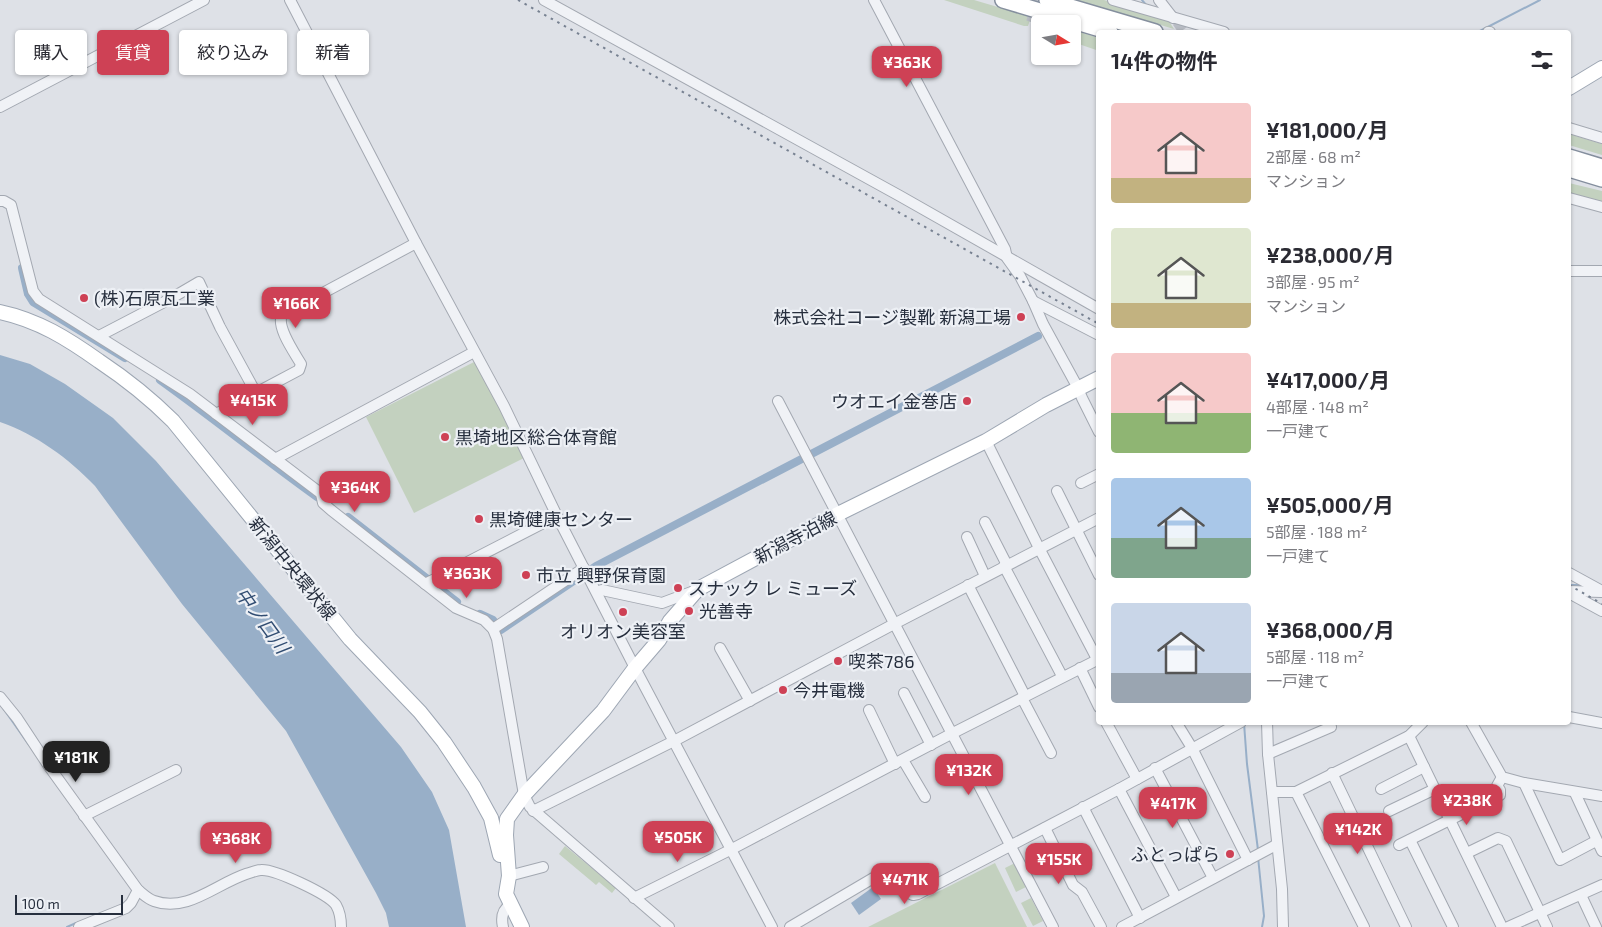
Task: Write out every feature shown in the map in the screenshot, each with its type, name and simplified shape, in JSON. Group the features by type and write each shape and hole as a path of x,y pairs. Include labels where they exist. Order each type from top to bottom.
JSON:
{"highway":[{"path":"1003,0 1103,30"},
{"path":"1047,0 1148,30"},
{"path":"1571,158 1602,167"},
{"path":"1571,171 1602,180"}],"main road":[{"path":"1571,87 1602,68"},
{"name":"新潟中央環状線","path":"0,312 34,322 61,335 76,345 139,390 168,415 189,439 350,639 420,712 444,742 474,787 490,818 499,849 501,874 508,899"},
{"name":"新潟寺泊線","path":"508,899 507,819 524,795 603,711 635,668 659,640 670,621 698,589 838,514 986,441 1046,405 1096,379"},
{"path":"508,899 522,927"}],"street":[{"path":"0,107 204,0"},
{"path":"290,0 416,243 504,406 557,516 635,668 772,927"},
{"path":"544,0 900,196 1096,307"},
{"path":"874,0 1005,249 1007,258 1020,276 1033,300 1096,426"},
{"path":"1113,0 1216,30"},
{"path":"1159,0 1174,19"},
{"path":"1571,129 1602,138"},
{"path":"1571,199 1602,207"},
{"path":"0,201 11,205 33,291 39,299 190,394 321,494 323,503 331,510 456,608 484,620 493,629 497,639 524,795 534,811 669,927"},
{"path":"216,414 299,370 301,364 281,327 279,320 282,315 416,243"},
{"path":"1571,270 1602,271"},
{"path":"99,336 199,282 220,327 256,393"},
{"path":"1033,300 1096,333"},
{"path":"274,459 474,352"},
{"path":"778,401 1052,927"},
{"path":"986,441 1039,548 1096,655"},
{"path":"1081,483 1096,476"},
{"path":"1057,491 1096,568"},
{"path":"426,584 557,516"},
{"path":"534,811 674,741 985,576 1096,520"},
{"path":"985,522 1062,676"},
{"path":"967,537 985,576"},
{"path":"493,629 584,568"},
{"path":"1571,574 1602,592"},
{"path":"968,585 1051,753"},
{"path":"597,592 602,590 662,603 698,589"},
{"path":"1571,592 1602,592"},
{"path":"1571,593 1602,611"},
{"path":"720,648 750,701"},
{"path":"634,898 1096,660"},
{"path":"1080,668 1096,701"},
{"path":"904,693 931,745"},
{"path":"0,697 17,718 84,816 138,890 153,901 175,904 186,902 237,877 261,870 278,874 323,894 335,904 340,913 341,927"},
{"path":"869,710 899,762 925,797"},
{"path":"1571,717 1602,723"},
{"path":"1108,725 1136,779"},
{"path":"1178,725 1192,748 1248,860"},
{"path":"1267,725 1276,845 1282,889 1283,927"},
{"path":"1272,792 1296,792 1409,736 1420,725"},
{"path":"1473,725 1502,777 1524,784 1602,796"},
{"path":"790,927 875,877 913,895 918,894 1119,789 1192,748 1224,726"},
{"path":"1268,754 1331,727"},
{"path":"1409,736 1502,927"},
{"path":"1381,789 1424,767"},
{"path":"1155,768 1213,878"},
{"path":"84,816 176,770"},
{"path":"1332,773 1406,927"},
{"path":"1399,845 1500,795 1500,790 1497,786 1502,777"},
{"path":"1524,784 1560,860 1596,841"},
{"path":"1119,789 1176,897"},
{"path":"1389,811 1434,789"},
{"path":"1296,792 1364,927"},
{"path":"1575,793 1602,851"},
{"path":"1083,807 1140,918"},
{"path":"1045,828 1073,886 1082,892 1101,927"},
{"path":"1466,853 1498,838 1506,841 1548,927"},
{"path":"1410,840 1453,927"},
{"path":"1122,927 1276,845"},
{"path":"509,876 543,868"},
{"path":"1508,927 1602,885"},
{"path":"79,927 126,908 138,890"},
{"path":"1581,895 1596,927"},
{"path":"503,927 502,921 508,899"}],"green space":[{"path":"944,0 974,0 1031,17 1028,26"},
{"path":"1076,0 1104,0 1167,18 1174,29"},
{"path":"1081,32 1096,37 1096,50 1081,45"},
{"path":"1571,135 1602,144 1602,155 1571,146"},
{"path":"1571,183 1602,191 1602,203 1571,195"},
{"name":"黒埼地区総合体育館","path":"476,361 524,458 414,513 366,417"},
{"path":"565,846 616,888 612,893 599,882 596,885 559,854"},
{"path":"995,863 1027,927 868,927"},
{"path":"1015,863 1026,887 1016,892 1005,868"},
{"path":"1031,898 1043,921 1033,926 1021,903"}],"water":[{"name":"中ノ口川","path":"0,355 30,364 65,384 113,418 156,461 401,747 432,792 449,830 466,927 389,927 386,913 376,893 286,731 182,604 95,486 51,448 14,427 0,422"},
{"path":"873,887 881,899 859,915 851,903"}],"waterway":[{"path":"1142,0 1147,6"},
{"path":"1482,30 1540,0"},
{"path":"22,268 28,294 33,302 125,358"},
{"path":"480,614 493,620 501,630 596,566 1038,336"},
{"path":"160,380 297,483 324,500"},
{"path":"348,517 457,602"},
{"path":"1571,585 1581,585"},
{"path":"3,708 29,745"},
{"path":"1244,725 1258,850"},
{"path":"1258,857 1264,916 1262,927"},
{"path":"67,927 76,923"}],"tunnel":[{"path":"1033,15 1038,0"},
{"path":"1177,22 1183,30"}],"railway":[{"path":"518,0 1096,322"},
{"path":"1571,586 1602,604"}],"place":[{"name":"(株)石原瓦工業","path":"84,298"},
{"name":"株式会社コージ製靴 新潟工場","path":"1021,317"},
{"name":"ウオエイ金巻店","path":"967,401"},
{"name":"黒埼地区総合体育館","path":"445,437"},
{"name":"黒埼健康センター","path":"479,519"},
{"name":"市立 興野保育園","path":"526,575"},
{"name":"スナック レ ミューズ","path":"678,588"},
{"name":"光善寺","path":"689,611"},
{"name":"オリオン美容室","path":"623,612"},
{"name":"喫茶786","path":"838,661"},
{"name":"今井電機","path":"783,690"},
{"name":"ふとっぱら","path":"1230,854"}]}
